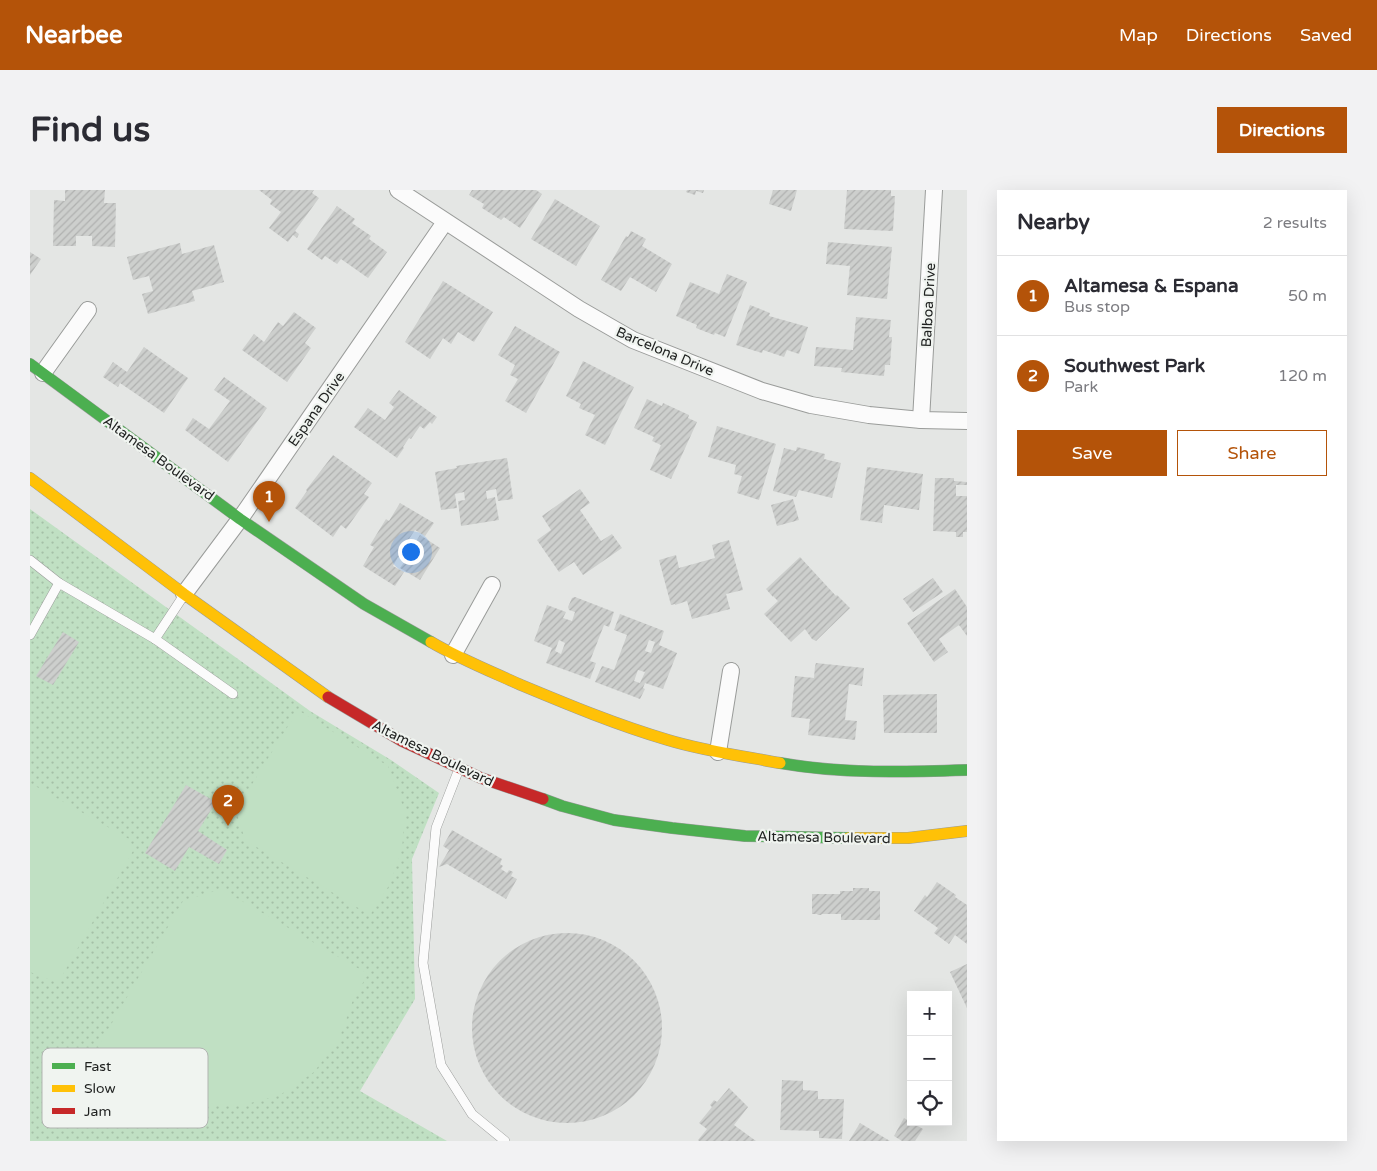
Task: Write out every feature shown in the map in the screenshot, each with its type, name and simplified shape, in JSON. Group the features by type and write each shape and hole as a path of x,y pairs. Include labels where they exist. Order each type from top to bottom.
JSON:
{"main road":[{"name":"Altamesa Boulevard","path":"36,368 240,519 364,604 453,655 564,703 668,740 718,752 785,764 829,769 887,772 967,770"},
{"name":"Altamesa Boulevard","path":"30,478 184,594 336,703 402,741 481,778 571,808 614,820 745,836 908,838 967,831"},
{"path":"943,771 967,782"}],"street":[{"name":"Barcelona Drive","path":"398,190 579,310 633,340 762,391 811,405 869,415 922,420 967,421"},
{"name":"Balboa Drive","path":"922,420 934,190"},
{"name":"Espana Drive","path":"184,594 240,519 444,222"},
{"name":"Altamesa Boulevard","path":"36,368 88,310"},
{"path":"453,655 492,585"},
{"path":"718,752 731,671"}],"lane":[{"path":"30,560 59,583 155,639 233,694"},
{"path":"30,635 59,583"},
{"path":"155,639 184,594"},
{"path":"460,768 436,828 423,963 441,1066 472,1114 506,1141"}],"green space":[{"path":"30,509 310,711 391,760 439,793 412,859 415,999 360,1091 447,1141 30,1141"},
{"path":"298,710 388,766 405,812 402,849 390,884 370,915 245,840 236,810"},
{"path":"30,783 129,839 133,851 58,983 30,972"},
{"path":"221,889 368,974 353,1000 339,1039 314,1072 280,1095 240,1106 208,1104 208,1048 98,1047 183,901"}],"building":[{"path":"65,190 105,190 104,203 116,203 115,247 92,246 92,236 76,236 76,246 53,246 54,200 65,201"},
{"path":"259,190 314,190 312,193 319,198 295,231 299,234 297,238 293,235 288,242 269,228 281,212 270,204 272,200"},
{"path":"472,190 536,190 542,194 520,228 504,217 501,220 482,208 484,204 469,195"},
{"path":"687,190 704,190 703,193 696,191 695,195 686,192"},
{"path":"773,190 797,190 791,211 769,204"},
{"path":"847,190 891,190 891,196 895,196 893,231 844,229"},
{"path":"555,199 600,226 576,266 531,239"},
{"path":"337,206 355,219 352,223 371,236 369,239 387,252 368,278 341,259 337,264 325,256 322,260 307,249"},
{"path":"631,231 646,239 642,246 672,264 656,292 630,277 621,291 601,280 626,236 628,237"},
{"path":"828,242 892,247 887,299 847,295 850,266 826,264"},
{"path":"180,243 182,254 214,245 224,282 192,291 195,301 148,314 142,294 153,291 149,276 133,280 127,257"},
{"path":"30,252 41,259 30,275"},
{"path":"727,274 747,282 725,337 696,328 697,325 676,316 690,282 719,294"},
{"path":"443,281 493,312 474,342 458,332 451,344 443,338 430,359 405,342"},
{"path":"750,305 770,313 769,316 808,327 799,354 787,350 784,357 763,350 762,353 736,345"},
{"path":"294,312 316,328 305,343 311,348 287,382 242,350 254,334 264,342 278,322 283,326"},
{"path":"856,317 891,320 889,337 892,337 890,365 885,365 884,376 841,372 842,368 814,366 816,347 853,350"},
{"path":"515,326 560,352 526,413 505,401 518,379 510,375 515,365 498,355"},
{"path":"144,347 188,378 164,413 120,383 118,387 103,377 113,362 127,372"},
{"path":"583,361 634,387 605,445 585,435 595,415 579,408 581,404 566,396"},
{"path":"224,377 267,408 228,462 185,430 193,418 209,429 230,401 214,390"},
{"path":"399,390 437,417 432,424 430,422 424,429 420,426 411,439 409,438 397,458 354,427 368,408 385,420 394,407 389,403"},
{"path":"647,399 662,406 663,403 689,415 688,418 697,422 671,479 650,470 661,445 652,441 654,437 634,428"},
{"path":"717,426 776,444 759,500 737,493 742,476 734,474 736,465 708,457"},
{"path":"797,447 825,454 824,459 841,463 832,498 799,490 796,497 773,491 784,448 796,451"},
{"path":"333,455 372,483 364,494 369,497 346,529 341,525 333,537 295,508 306,490"},
{"path":"507,458 513,499 498,501 496,489 486,491 487,499 495,497 499,520 461,526 458,501 465,500 464,492 455,494 457,508 441,510 435,472 457,468 456,466"},
{"path":"867,467 923,474 919,510 884,505 882,523 860,520"},
{"path":"935,478 954,478 954,481 967,482 967,485 956,485 956,496 967,496 967,532 963,532 963,537 956,537 956,532 933,531"},
{"path":"580,489 590,503 580,510 601,541 612,534 622,548 583,575 574,562 559,572 537,540 551,530 542,516"},
{"path":"793,499 799,520 777,526 771,505"},
{"path":"400,503 434,523 425,536 415,530 409,539 415,543 420,535 440,548 420,580 400,568 405,561 398,557 393,566 404,572 395,586 363,566 374,547 370,545 386,519 389,521"},
{"path":"729,540 743,590 726,594 730,609 692,619 687,601 671,605 659,560 676,555 679,568 715,558 712,545"},
{"path":"800,557 836,596 850,608 816,641 812,639 805,629 791,642 764,614 778,601 766,589"},
{"path":"933,578 943,592 913,612 903,599"},
{"path":"955,589 967,607 967,636 959,625 939,639 948,652 934,662 907,623"},
{"path":"575,597 614,612 609,627 604,625 590,661 596,663 590,679 546,663 552,648 534,641 547,605 566,612 563,618 572,621 575,612 569,610 568,607 572,598","holes":["559,640 565,643 561,654 555,651"]},
{"path":"620,614 664,631 659,645 677,653 663,689 645,683 643,688 645,689 640,699 595,682 602,666 614,670 627,635 614,630","holes":["649,640 655,642 651,653 645,651","638,670 645,672 640,683 634,681"]},
{"path":"63,632 79,642 53,685 36,676"},
{"path":"816,663 864,668 862,686 849,684 845,720 857,721 855,740 808,735 810,719 791,717 795,676 814,678"},
{"path":"937,694 937,733 884,733 883,695"},
{"path":"186,785 216,802 198,831 227,850 219,864 189,847 175,871 145,853"},
{"path":"452,830 502,859 500,864 503,866 501,869 507,873 509,870 513,872 511,876 517,879 506,899 447,864 439,867 449,850 443,846"},
{"path":"937,882 967,905 967,944 955,935 949,944 934,933 938,928 914,911"},
{"path":"853,888 869,888 869,891 880,891 880,920 841,920 841,914 812,914 812,894 840,894 840,891 853,891"},
{"path":"576,933 604,940 635,960 655,991 661,1009 661,1047 655,1065 635,1096 604,1116 586,1122 558,1123 548,1122 522,1112 506,1102 493,1089 479,1065 473,1047 472,1019 473,1009 483,983 493,967 506,954 530,940 548,934"},
{"path":"967,964 967,1008 950,972"},
{"path":"782,1080 803,1081 803,1090 818,1091 818,1099 844,1099 842,1139 819,1138 819,1131 780,1130"},
{"path":"729,1088 748,1107 734,1125 756,1141 699,1141 707,1129 699,1123 712,1107 710,1105 714,1100 717,1102"},
{"path":"904,1118 907,1120 907,1126 918,1126 923,1129 915,1141 902,1141 894,1136"},
{"path":"860,1123 890,1141 849,1141"}],"traffic: fast":[{"path":"30,364 240,519 364,604 431,642"},
{"path":"780,763 850,771 967,770"},
{"path":"543,799 614,820 672,828 745,836 848,838"}],"traffic: slow":[{"path":"30,478 184,594 328,697"},
{"path":"431,642 521,685 630,728 695,747 780,763"},
{"path":"848,838 908,838 967,831"}],"traffic: jam":[{"path":"328,697 402,741 481,778 543,799"}],"place":[{"name":"Altamesa & Espana","path":"269,522"},
{"name":"Southwest Park","path":"228,826"}]}
